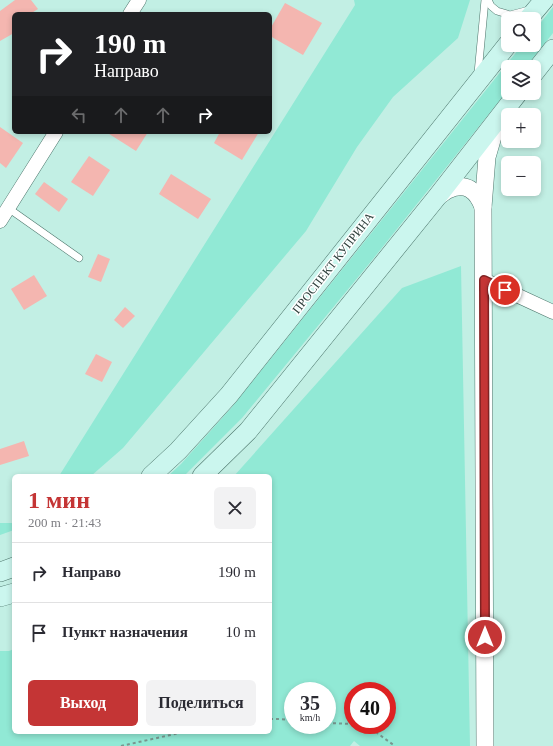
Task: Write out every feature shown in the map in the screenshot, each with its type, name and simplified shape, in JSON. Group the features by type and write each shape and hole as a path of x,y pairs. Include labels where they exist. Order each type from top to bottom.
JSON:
{"main road":[{"path":"534,12 543,0"},
{"path":"541,64 553,49"},
{"name":"ПРОСПЕКТ КУПРИНА","path":"153,474 178,451 228,395 501,52"},
{"path":"204,474 248,431 437,197 512,100"},
{"path":"0,572 12,568"},
{"path":"0,597 12,594"}],"street":[{"path":"131,12 139,0"},
{"path":"485,746 483,207 487,156 494,133 512,100"},
{"path":"2,216 55,134"},
{"path":"437,197 459,186 468,187 476,193 483,207"},
{"path":"484,280 553,312"}],"lane":[{"path":"477,81 485,0"},
{"path":"488,0 491,6 497,11 510,15 530,9 543,0"},
{"path":"2,216 79,258"}],"path":[{"path":"272,720 284,719"},
{"path":"121,746 175,734"},
{"path":"378,734 395,746"}],"green space":[{"path":"354,0 470,0 458,38 393,97 357,147 306,231 123,448 93,474 60,474 355,5"},
{"path":"553,7 553,33 541,48 541,22"},
{"path":"516,52 538,52 532,60 510,60"},
{"path":"501,71 501,99 373,259 242,418 186,474 170,474 232,407"},
{"path":"461,266 470,746 360,746 354,741 350,746 0,746 0,651 12,650 12,734 272,734 272,474 236,474 402,288"},
{"path":"0,523 12,523 12,531 0,535"}],"building":[{"path":"15,0 31,0 38,9 33,12 12,12 12,34 0,41 0,11"},
{"path":"285,3 322,23 303,55 272,37 272,26"},
{"path":"0,127 23,143 6,168 0,163"},
{"path":"109,134 147,134 136,151"},
{"path":"219,134 258,134 242,160 214,143"},
{"path":"89,156 110,170 93,196 71,182"},
{"path":"171,174 211,199 198,219 159,194"},
{"path":"44,182 68,199 59,212 35,194"},
{"path":"98,254 110,259 101,282 88,277"},
{"path":"34,275 47,296 24,310 11,289"},
{"path":"125,307 135,316 123,328 114,320"},
{"path":"96,354 112,362 102,382 85,374"},
{"path":"24,441 29,456 0,465 0,449"}],"route":[{"path":"485,637 484,280 505,290"}]}
